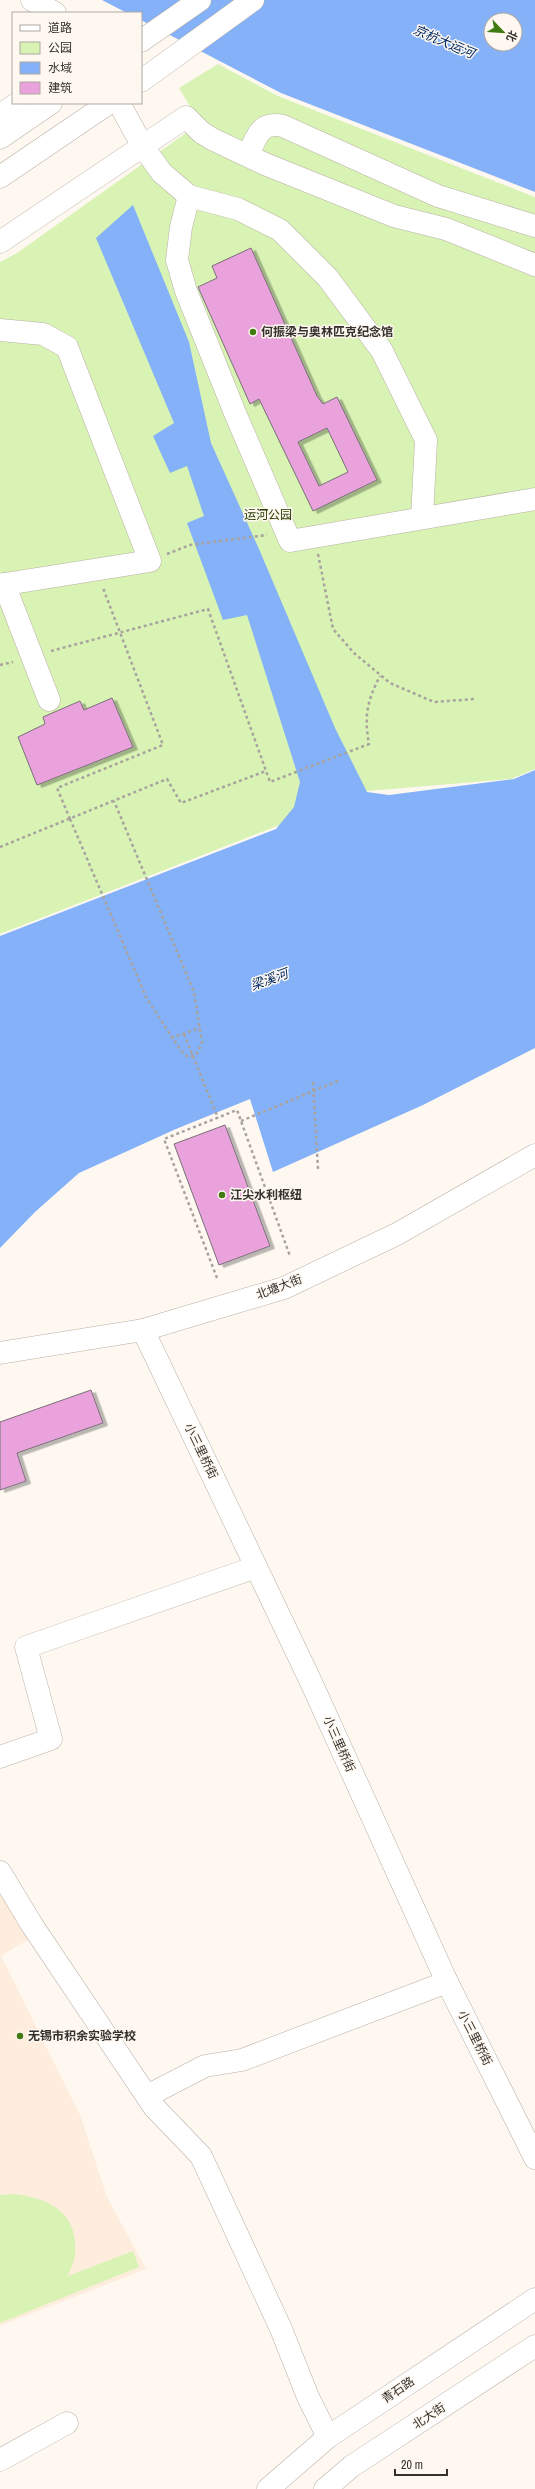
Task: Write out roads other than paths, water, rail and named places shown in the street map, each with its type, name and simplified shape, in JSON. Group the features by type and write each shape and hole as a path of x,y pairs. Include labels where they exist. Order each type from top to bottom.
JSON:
{"street":[{"path":"32,0 41,12"},
{"path":"32,0 53,12"},
{"path":"142,40 200,0"},
{"path":"142,80 253,0"},
{"path":"0,115 16,104"},
{"path":"0,138 50,104"},
{"path":"0,177 108,104"},
{"path":"120,104 143,147 162,173 188,196 238,209 280,230 328,278 382,351 426,440 422,518"},
{"path":"0,242 186,117 200,132 248,156 394,216 446,229 535,265"},
{"path":"248,156 262,128 272,124 283,126 438,196 535,226"},
{"path":"188,196 181,227 178,260 186,291 235,413 290,542 535,499"},
{"path":"0,330 44,334 67,347 150,561 2,585 49,700"},
{"name":"北塘大街","path":"0,1353 143,1330 284,1288 397,1234 535,1155"},
{"name":"小三里桥街","path":"143,1330 314,1689 447,1982 535,2158"},
{"path":"0,1757 50,1739 26,1647 256,1567"},
{"path":"0,1872 32,1925 146,2096 154,2107 201,2156 281,2328 308,2397 328,2437"},
{"path":"146,2096 206,2066 242,2060 447,1982"},
{"name":"青石路","path":"268,2489 328,2437 535,2299"},
{"name":"北大街","path":"325,2489 352,2466 535,2346"},
{"path":"0,2460 67,2423"}],"water":[{"name":"京杭大运河","path":"102,0 535,0 535,192 281,93 142,21 142,12 125,12"},
{"name":"梁溪河","path":"133,205 189,342 211,443 259,549 335,728 367,792 389,795 514,779 535,770 535,1048 423,1105 273,1172 250,1099 176,1129 79,1173 35,1212 0,1248 0,936 276,829 294,807 300,782 247,615 223,620 187,523 204,516 187,466 170,473 153,436 174,423 96,238"}],"place":[{"name":"何振梁与奥林匹克纪念馆","path":"253,332"},
{"name":"江尖水利枢纽","path":"222,1195"},
{"name":"无锡市积余实验学校","path":"20,2036"}],"park label":[{"name":"运河公园","path":"268,515"}]}
